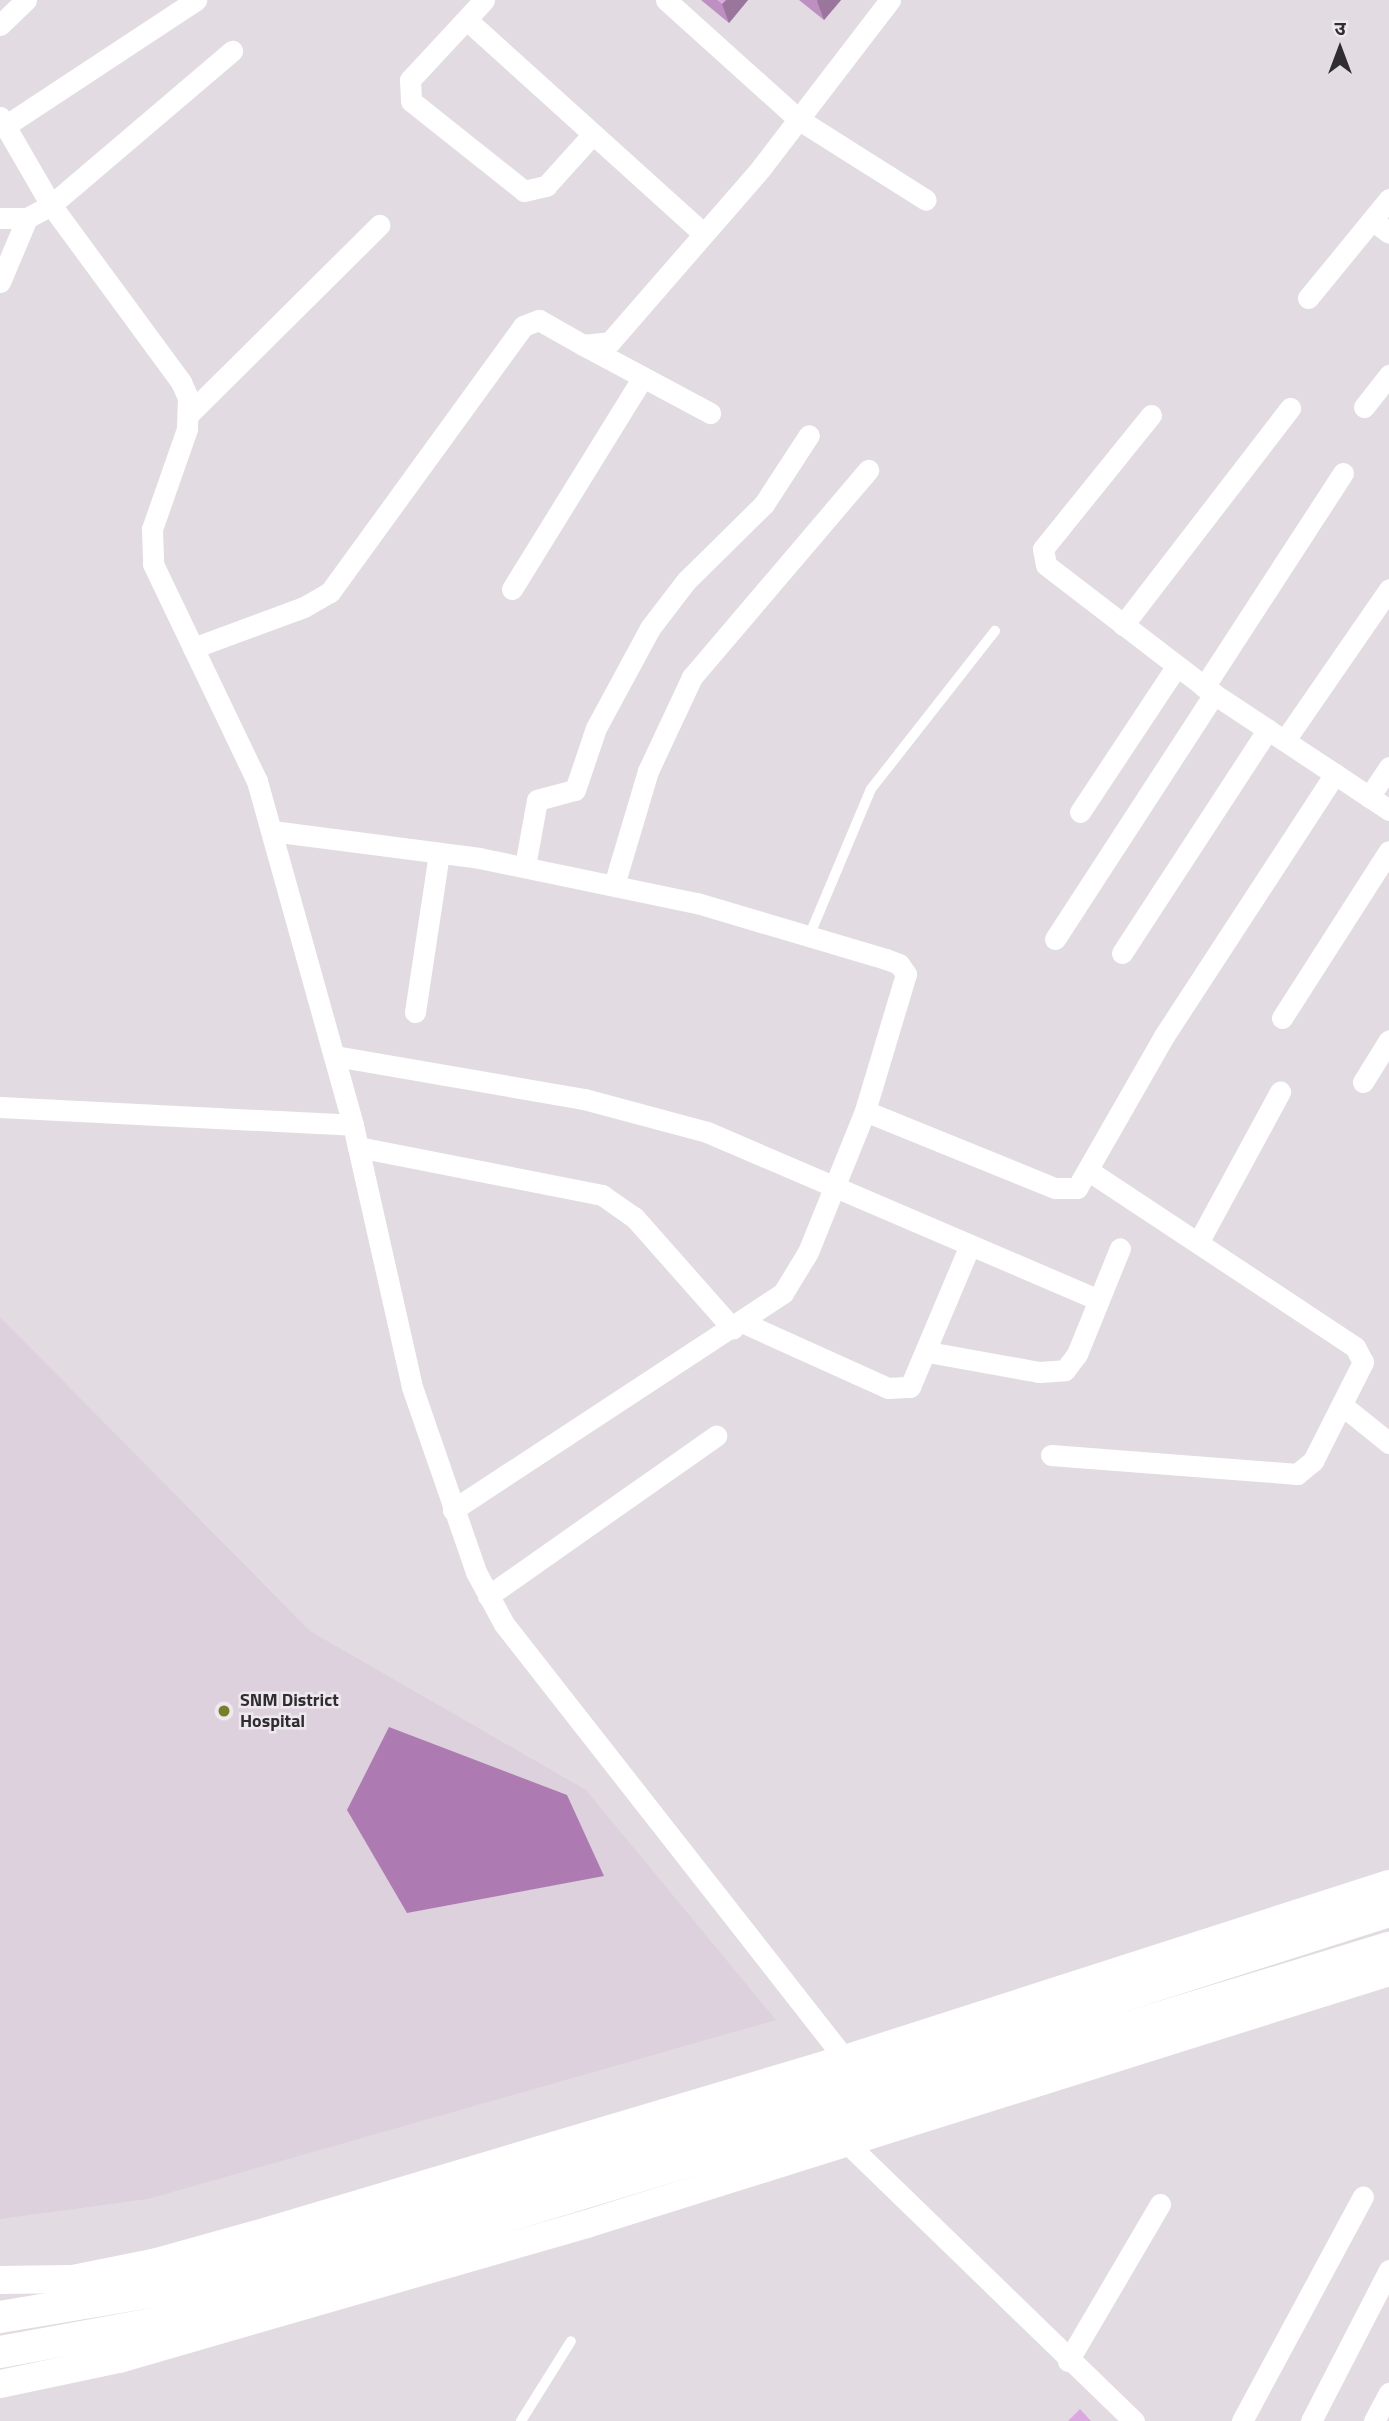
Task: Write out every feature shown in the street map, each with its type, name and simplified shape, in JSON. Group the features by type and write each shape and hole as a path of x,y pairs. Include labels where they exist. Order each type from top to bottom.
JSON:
{"main road":[{"path":"0,2280 73,2279 157,2262 845,2059 1389,1884"},
{"path":"0,2317 167,2289 817,2093 1389,1911"},
{"path":"0,2351 152,2324 1389,1948"},
{"path":"0,2384 120,2359 849,2145 1389,1972"}],"street":[{"path":"0,25 26,0"},
{"path":"190,413 181,382 51,205 2,121 196,0"},
{"path":"484,0 410,80 411,101 524,191 546,186 593,134"},
{"path":"666,0 798,119 926,200"},
{"path":"583,345 610,342 702,232 761,168 890,0"},
{"path":"467,20 702,232"},
{"path":"0,218 27,218 51,205 232,51"},
{"path":"1308,298 1380,226 1389,199"},
{"path":"0,282 27,218"},
{"path":"379,225 190,413 150,543 153,564 245,750 272,831 353,1125 412,1387 453,1510 488,1596 503,1624 845,2059"},
{"path":"193,648 304,607 330,592 523,326 539,320 710,413"},
{"path":"1364,407 1389,375"},
{"path":"512,589 643,377"},
{"path":"1123,625 1290,408"},
{"path":"1151,415 1043,549 1046,565 1209,691 1389,810"},
{"path":"525,866 537,800 575,790 596,728 650,628 693,573 764,504 809,435"},
{"path":"614,885 652,761 692,677 868,470"},
{"path":"1055,939 1343,473"},
{"path":"1122,953 1277,735 1389,589"},
{"path":"1080,812 1176,667"},
{"path":"1369,797 1389,767"},
{"path":"865,1111 1055,1188 1077,1188 1164,1036 1335,774"},
{"path":"272,831 525,866 614,885 810,934 893,962 906,974 865,1111 796,1276 783,1293 738,1326 453,1510"},
{"path":"1282,1018 1389,851"},
{"path":"415,1013 439,853"},
{"path":"1363,1082 1389,1041"},
{"path":"335,1056 628,1109 707,1132 836,1185 1099,1300"},
{"path":"1199,1241 1280,1092"},
{"path":"0,1107 353,1125"},
{"path":"358,1147 602,1195 634,1217 738,1326 900,1390 910,1387 928,1352 970,1245"},
{"path":"1051,1455 1297,1474 1313,1461 1362,1371 1360,1353 1199,1241 1089,1171"},
{"path":"928,1352 1039,1372 1065,1370 1077,1354 1121,1248"},
{"path":"1343,1406 1389,1443"},
{"path":"488,1596 716,1436"},
{"path":"849,2145 1069,2361 1134,2421"},
{"path":"1242,2421 1363,2196"},
{"path":"1069,2361 1160,2204"},
{"path":"1311,2421 1389,2270"},
{"path":"1374,2421 1389,2393"}],"lane":[{"path":"810,934 872,789 995,631"},
{"path":"521,2421 571,2341"}],"shaded area":[{"name":"SNM District Hospital","path":"0,1317 310,1631 586,1790 776,2020 148,2199 0,2219"},
{"path":"389,1727 567,1795 604,1876 407,1913 347,1810"}],"building":[{"path":"1080,2409 1091,2421 1068,2421"}],"place":[{"name":"SNM District Hospital","path":"224,1711"}]}
